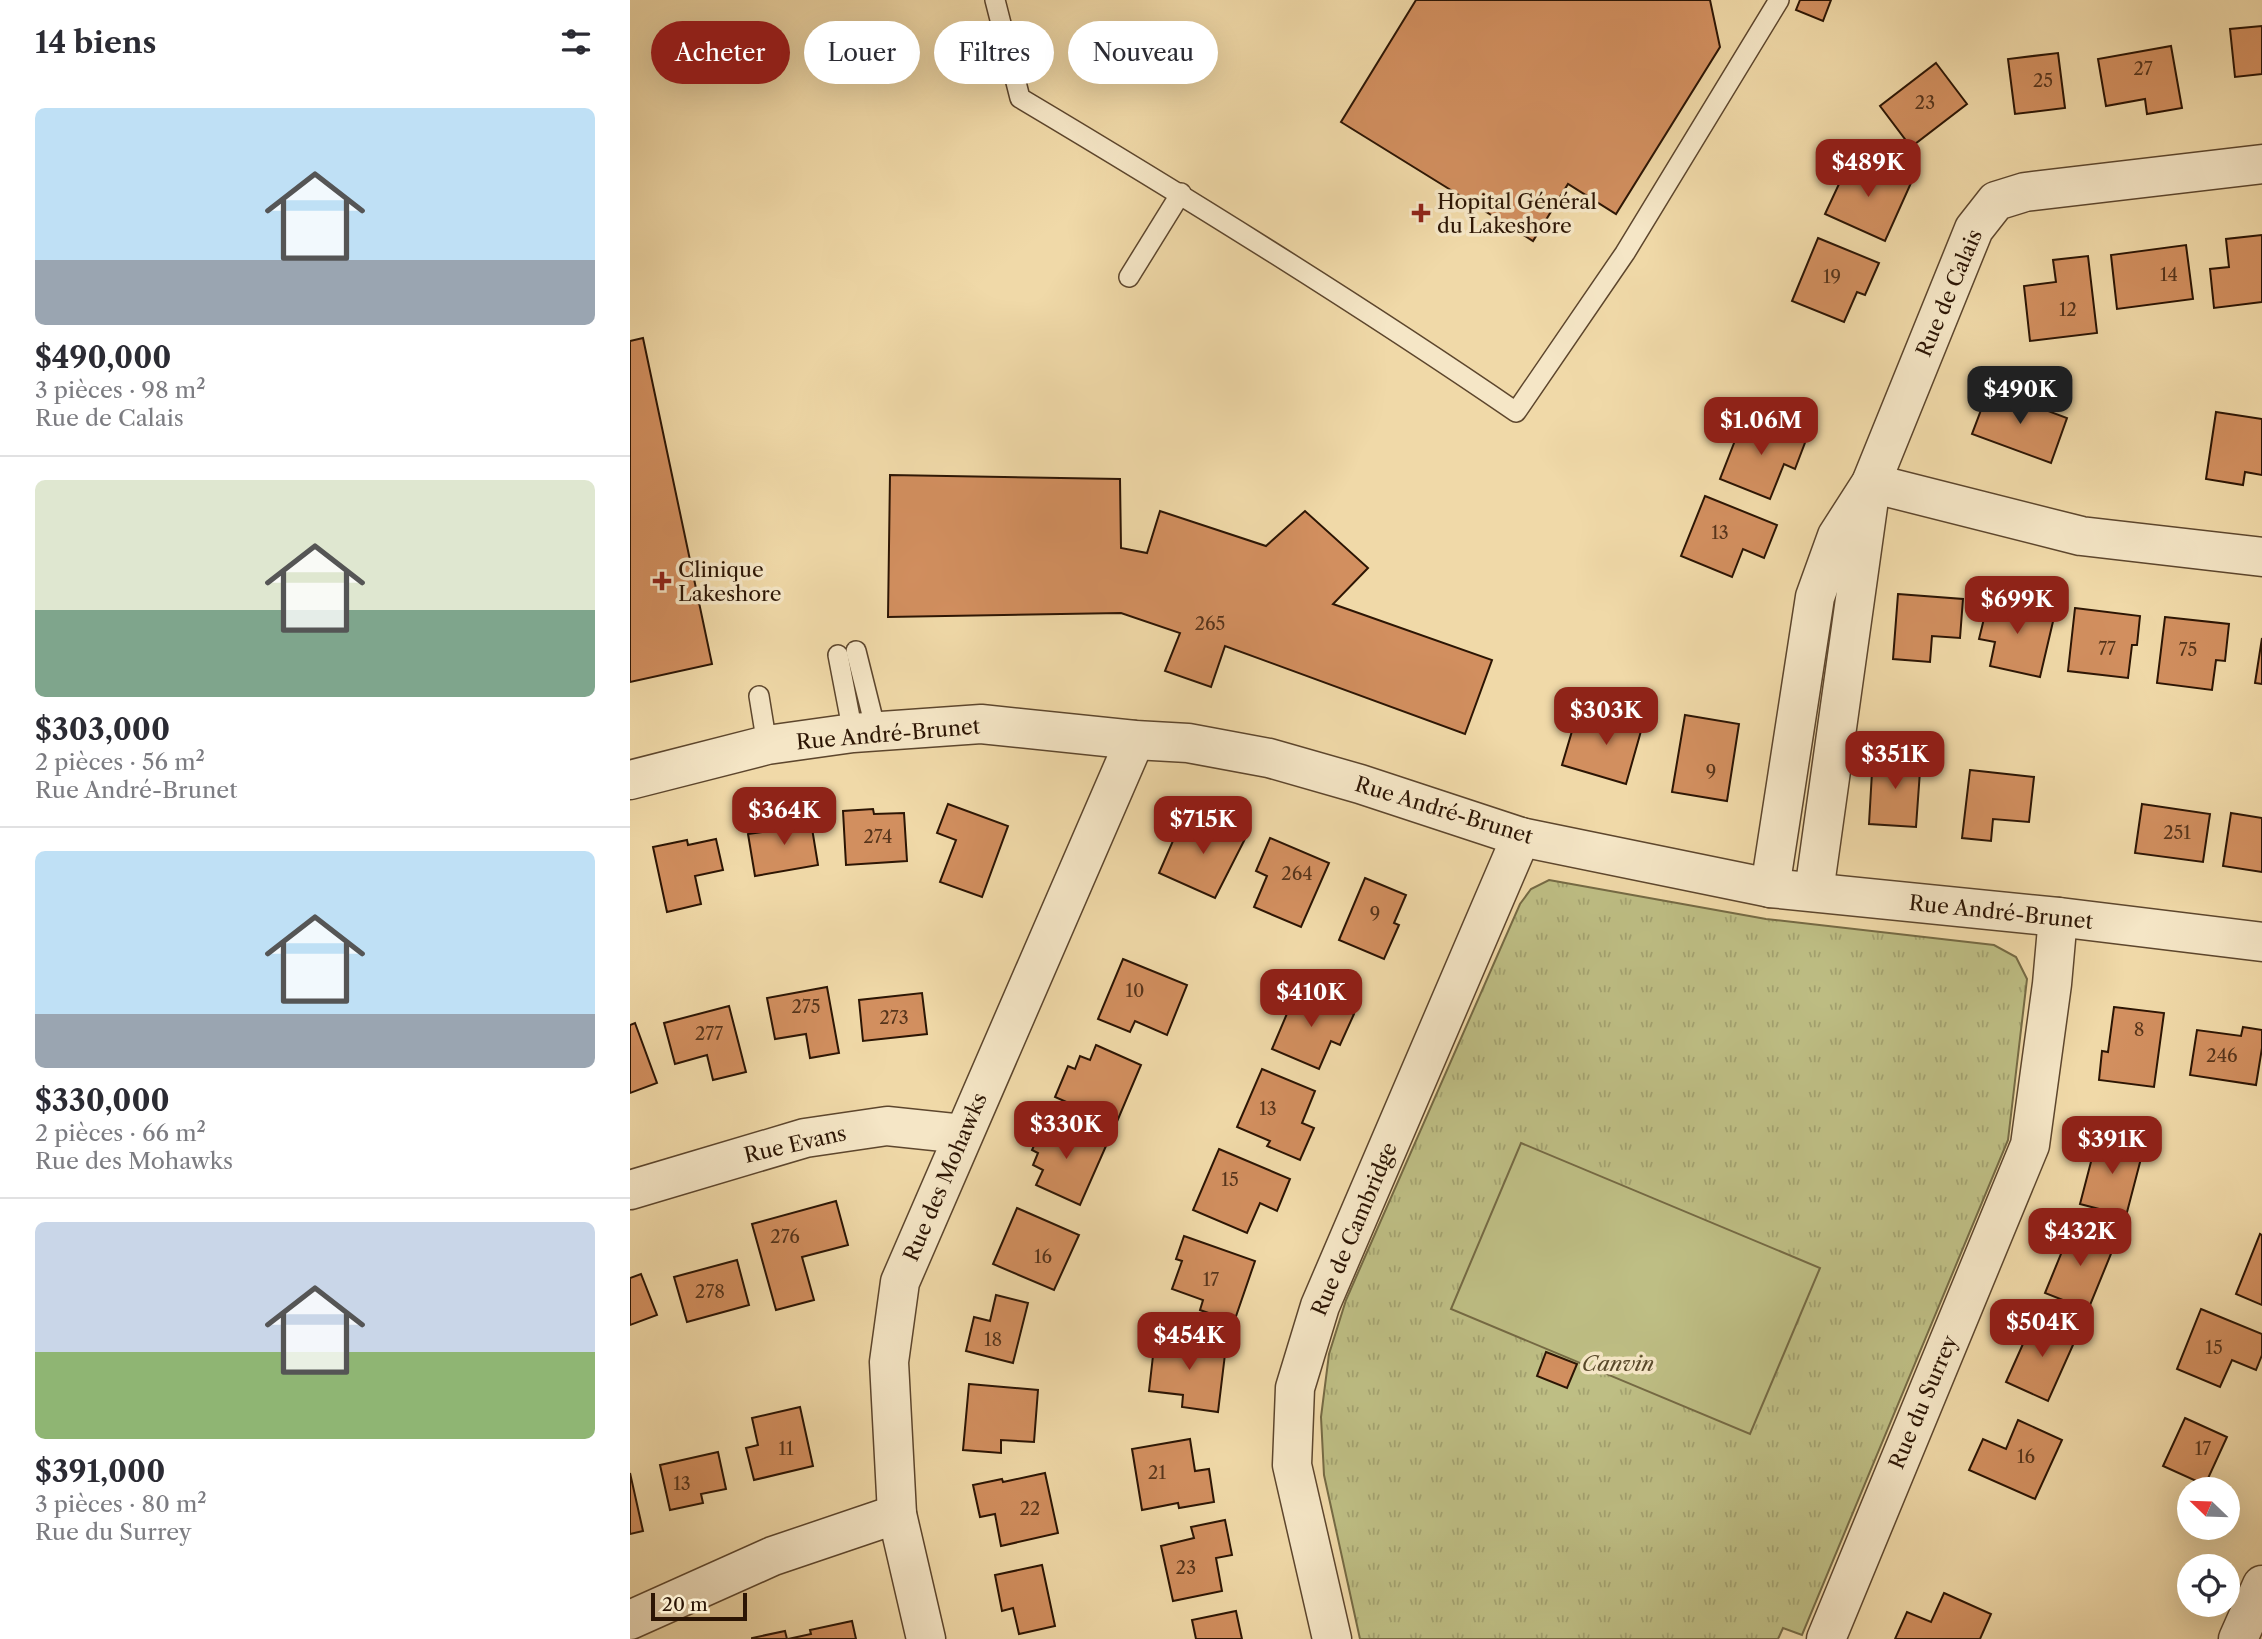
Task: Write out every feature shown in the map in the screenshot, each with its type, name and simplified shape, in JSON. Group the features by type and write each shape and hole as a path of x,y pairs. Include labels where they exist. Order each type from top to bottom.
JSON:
{"street":[{"name":"Rue de Calais","path":"1770,888 1815,597 1837,536 1871,483 1974,229 1996,201 2025,192 2262,164"},
{"name":"Rue de Calais","path":"1814,892 1871,483"},
{"path":"1871,483 2081,536 2262,557"},
{"name":"Rue André-Brunet","path":"630,780 767,745 864,732 981,724 1188,743 1269,758 1360,783 1521,837 1770,888 2058,917 2262,942"},
{"name":"Rue des Mohawks","path":"926,1639 897,1514 889,1362 900,1282 1135,740"},
{"name":"Rue de Cambridge","path":"1332,1639 1292,1465 1295,1388 1320,1306 1521,837"},
{"name":"Rue du Surrey","path":"1826,1639 2030,1145 2053,984 2058,917"},
{"name":"Rue Evans","path":"630,1189 805,1138 887,1126 963,1134"},
{"path":"630,1620 773,1556 897,1514"},
{"path":"2238,1639 2262,1585"}],"lane":[{"path":"995,0 1020,98 1181,193 1424,349 1516,412 1625,253 1779,0"},
{"path":"1129,277 1181,193"},
{"path":"847,653 864,732"},
{"path":"759,696 767,745"}],"green space":[{"name":"Canvin","path":"1549,880 1766,919 1994,945 2016,957 2027,979 2008,1140 1802,1635 1783,1628 1778,1639 1360,1639 1324,1475 1321,1417 1329,1354 1346,1300 1520,904 1531,889"},
{"path":"1521,1143 1820,1268 1750,1434 1451,1309"}],"building":[{"path":"1416,0 1710,0 1720,47 1616,214 1568,184 1533,241 1341,122"},
{"path":"1800,0 1831,0 1823,21 1796,10"},
{"path":"2262,26 2262,74 2235,77 2230,29"},
{"path":"2171,46 2182,108 2147,114 2145,99 2106,106 2098,59"},
{"path":"2058,53 2065,108 2015,114 2008,59"},
{"path":"1936,63 1967,104 1911,147 1880,106"},
{"path":"1852,156 1911,183 1885,241 1825,214"},
{"path":"2262,235 2262,302 2214,308 2210,269 2229,267 2226,239"},
{"path":"1818,238 1879,263 1865,295 1857,292 1844,322 1792,301"},
{"path":"2186,245 2193,299 2117,309 2111,255"},
{"path":"2088,256 2097,333 2030,341 2024,286 2056,282 2053,260"},
{"name":"Clinique Lakeshore","path":"643,338 712,664 630,682 630,341"},
{"path":"1989,389 2067,418 2051,463 1972,434"},
{"path":"2216,412 2262,419 2262,475 2245,472 2243,485 2206,479"},
{"path":"1745,415 1806,440 1795,469 1784,464 1770,499 1720,479"},
{"path":"890,475 1120,479 1121,548 1147,553 1160,511 1266,546 1305,511 1368,568 1333,604 1492,660 1465,734 1225,646 1211,687 1165,671 1180,633 1121,613 888,617"},
{"path":"1705,496 1777,525 1764,558 1743,549 1732,577 1681,556"},
{"path":"1898,594 1963,599 1960,638 1932,636 1930,662 1893,659"},
{"path":"1989,598 2055,613 2040,677 1990,666 1995,642 1979,639"},
{"path":"2075,608 2140,616 2137,645 2132,645 2128,678 2068,671"},
{"path":"2165,617 2229,624 2225,661 2216,660 2212,690 2157,683"},
{"path":"2262,638 2262,684 2255,683"},
{"path":"1614,708 1645,717 1626,784 1562,765 1575,721 1608,730"},
{"path":"1685,715 1739,724 1727,801 1672,792"},
{"path":"1873,755 1921,757 1916,827 1869,824"},
{"path":"1970,770 2034,777 2029,822 1993,819 1991,841 1962,838"},
{"path":"948,804 1008,826 982,897 940,882 956,840 937,833"},
{"path":"2142,804 2210,814 2203,862 2135,853"},
{"path":"873,809 874,814 904,813 907,861 846,865 843,811"},
{"path":"2231,813 2262,818 2262,872 2223,866"},
{"path":"810,816 818,865 755,876 748,834 776,830 775,822"},
{"path":"1217,819 1248,833 1215,898 1159,873 1182,820 1210,832"},
{"path":"1270,838 1329,863 1301,927 1254,907 1267,876 1256,871"},
{"path":"716,839 723,870 695,876 701,904 667,912 653,847 687,840 688,845"},
{"path":"1365,878 1406,895 1394,923 1399,925 1384,959 1339,940"},
{"path":"1123,959 1187,985 1167,1035 1135,1021 1130,1032 1098,1019"},
{"path":"827,987 839,1053 810,1058 806,1034 775,1039 767,998"},
{"path":"1297,990 1354,1014 1340,1045 1331,1041 1319,1069 1272,1049"},
{"path":"922,993 927,1034 863,1041 859,1000"},
{"path":"729,1006 746,1072 713,1080 707,1055 675,1064 664,1023"},
{"path":"2114,1007 2164,1013 2154,1087 2099,1080 2102,1051 2108,1052"},
{"path":"635,1023 657,1083 630,1093 630,1025"},
{"path":"2243,1027 2262,1030 2256,1085 2190,1075 2197,1030 2241,1036"},
{"path":"1096,1045 1141,1065 1116,1124 1055,1097 1068,1066 1075,1069 1080,1056 1090,1060"},
{"path":"1262,1069 1315,1091 1302,1123 1314,1128 1300,1160 1267,1146 1270,1141 1237,1127"},
{"path":"1046,1119 1106,1146 1080,1205 1036,1185 1043,1170 1033,1165 1038,1153 1032,1150"},
{"path":"2098,1135 2144,1147 2126,1216 2080,1204"},
{"path":"1219,1149 1290,1179 1277,1211 1260,1203 1247,1233 1193,1210"},
{"path":"836,1201 848,1245 802,1257 814,1300 776,1310 752,1224"},
{"path":"1017,1208 1079,1235 1054,1290 993,1264"},
{"path":"2072,1227 2115,1244 2088,1310 2045,1293"},
{"path":"2260,1234 2262,1235 2262,1305 2236,1294"},
{"path":"1184,1236 1255,1261 1234,1322 1200,1310 1203,1300 1172,1289 1182,1261 1176,1259"},
{"path":"737,1260 749,1305 687,1322 674,1277"},
{"path":"641,1274 657,1315 630,1325 630,1278"},
{"path":"996,1295 1028,1303 1013,1363 966,1351 974,1317 990,1321"},
{"path":"2201,1309 2262,1334 2262,1355 2256,1370 2232,1360 2220,1387 2177,1369"},
{"path":"2035,1317 2077,1336 2048,1401 2006,1382"},
{"path":"1155,1338 1226,1346 1218,1412 1182,1407 1183,1395 1149,1391"},
{"path":"1546,1352 1577,1364 1567,1388 1537,1376"},
{"path":"969,1384 1038,1390 1034,1442 1001,1440 1001,1453 963,1450"},
{"path":"800,1407 813,1466 754,1480 746,1448 758,1445 752,1418"},
{"path":"2185,1418 2227,1437 2209,1477 2187,1477 2163,1466"},
{"path":"2018,1420 2062,1440 2035,1499 1969,1470 1983,1439 2006,1449"},
{"path":"1190,1439 1195,1471 1209,1469 1214,1502 1179,1508 1178,1503 1142,1510 1132,1449"},
{"path":"718,1452 726,1489 701,1494 703,1503 670,1510 660,1465"},
{"path":"630,1473 643,1531 630,1534"},
{"path":"1045,1473 1058,1533 1001,1546 995,1514 980,1517 973,1485"},
{"path":"1225,1520 1232,1555 1216,1558 1222,1591 1173,1601 1161,1546 1194,1538 1191,1527"},
{"path":"1042,1565 1055,1626 1019,1634 1013,1608 1002,1611 995,1575"},
{"path":"1944,1593 1991,1614 1980,1639 1895,1639 1907,1612 1931,1622"},
{"path":"1236,1611 1242,1639 1196,1639 1192,1620"},
{"path":"852,1621 856,1639 788,1639 811,1634 810,1630"},
{"path":"785,1631 787,1639 752,1639 752,1638"}],"place":[{"name":"Hopital Général du Lakeshore","path":"1421,213"},
{"name":"Clinique Lakeshore","path":"662,581"}]}
